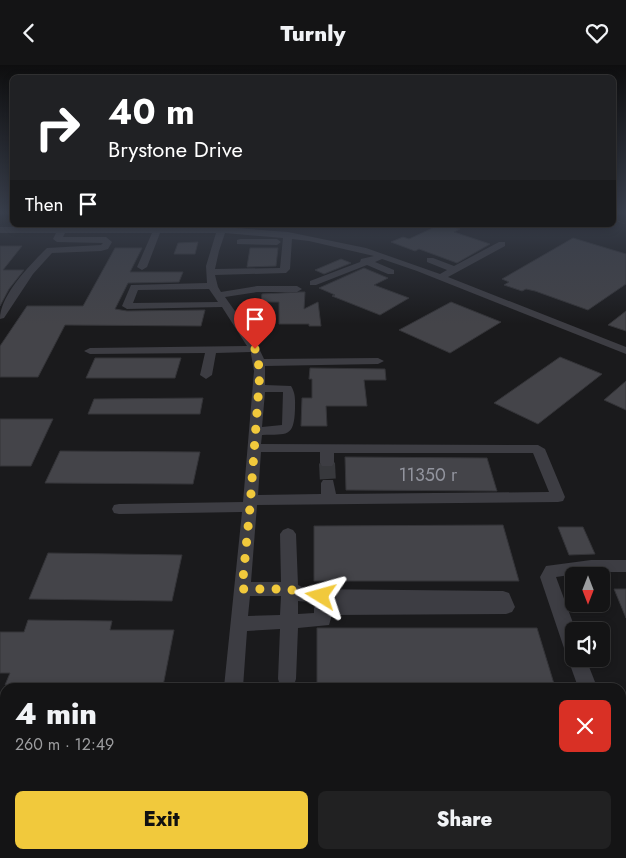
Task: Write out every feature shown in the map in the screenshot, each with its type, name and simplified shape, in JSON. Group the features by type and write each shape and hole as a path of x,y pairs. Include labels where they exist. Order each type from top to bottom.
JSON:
{"street":[{"path":"0,316 29,272 50,250 76,249"},
{"path":"142,267 150,249"},
{"path":"219,249 216,289 255,349 260,371 233,683"},
{"path":"287,249 285,269 283,271 216,289 127,306 134,287 216,289 297,289"},
{"path":"360,249 441,277 626,351"},
{"path":"441,277 493,249"},
{"path":"349,255 391,272"},
{"path":"313,283 383,256"},
{"path":"430,260 455,270"},
{"path":"90,351 255,349"},
{"path":"206,375 211,350"},
{"path":"258,363 378,361"},
{"path":"256,431 281,430 288,425 288,389 258,388"},
{"path":"119,509 329,499 558,497 538,449 254,448"},
{"path":"327,448 327,463"},
{"path":"328,483 329,499"},
{"path":"287,679 290,589 288,534"},
{"path":"565,625 548,577 552,570 591,566 626,566"},
{"path":"239,623 323,620 323,608 374,602 503,598 506,607 374,602 304,596 290,589 242,589"},
{"path":"580,667 586,683"}],"building":[{"path":"0,249 20,249 3,270 24,270 9,289 0,306"},
{"path":"114,249 141,249 130,272 183,272 179,282 128,283 115,309 127,311 205,310 201,326 65,325 38,377 0,377 0,346 27,306 83,306"},
{"path":"176,249 196,249 195,254 174,254"},
{"path":"250,249 278,249 276,266 247,267"},
{"path":"419,249 481,249 457,263"},
{"path":"554,249 609,249 626,254 626,284 588,310 535,291 526,289 522,291 504,285 509,282 502,279"},
{"path":"341,259 351,263 324,274 315,270"},
{"path":"364,268 388,278 374,285 409,298 380,315 332,296 335,295 319,288"},
{"path":"305,292 304,309 318,302 321,326 279,324 279,302 261,302 262,294"},
{"path":"451,302 501,322 450,353 399,330"},
{"path":"626,311 626,331 608,325"},
{"path":"560,357 602,374 538,424 494,403"},
{"path":"95,358 181,358 175,378 86,378"},
{"path":"310,368 385,369 386,380 364,380 367,406 326,406 327,426 301,426 302,398 312,398 312,379 309,379"},
{"path":"626,381 626,410 604,400"},
{"path":"203,398 200,414 88,414 94,399"},
{"path":"0,419 53,419 31,466 0,466"},
{"path":"60,451 200,452 193,484 45,483"},
{"path":"345,457 487,458 497,491 346,490"},
{"path":"503,525 519,581 314,581 314,526"},
{"path":"558,527 583,527 595,554 569,555"},
{"path":"48,553 182,555 172,601 29,599"},
{"path":"614,589 626,589 626,618"},
{"path":"28,620 112,621 110,630 174,630 164,683 6,683 10,673 0,673 0,632 24,632"},
{"path":"317,628 537,628 554,683 317,683"}],"tunnel":[{"path":"327,463 328,483"}],"route":[{"path":"255,349 260,371 242,589 290,589 304,596 321,596"}]}
